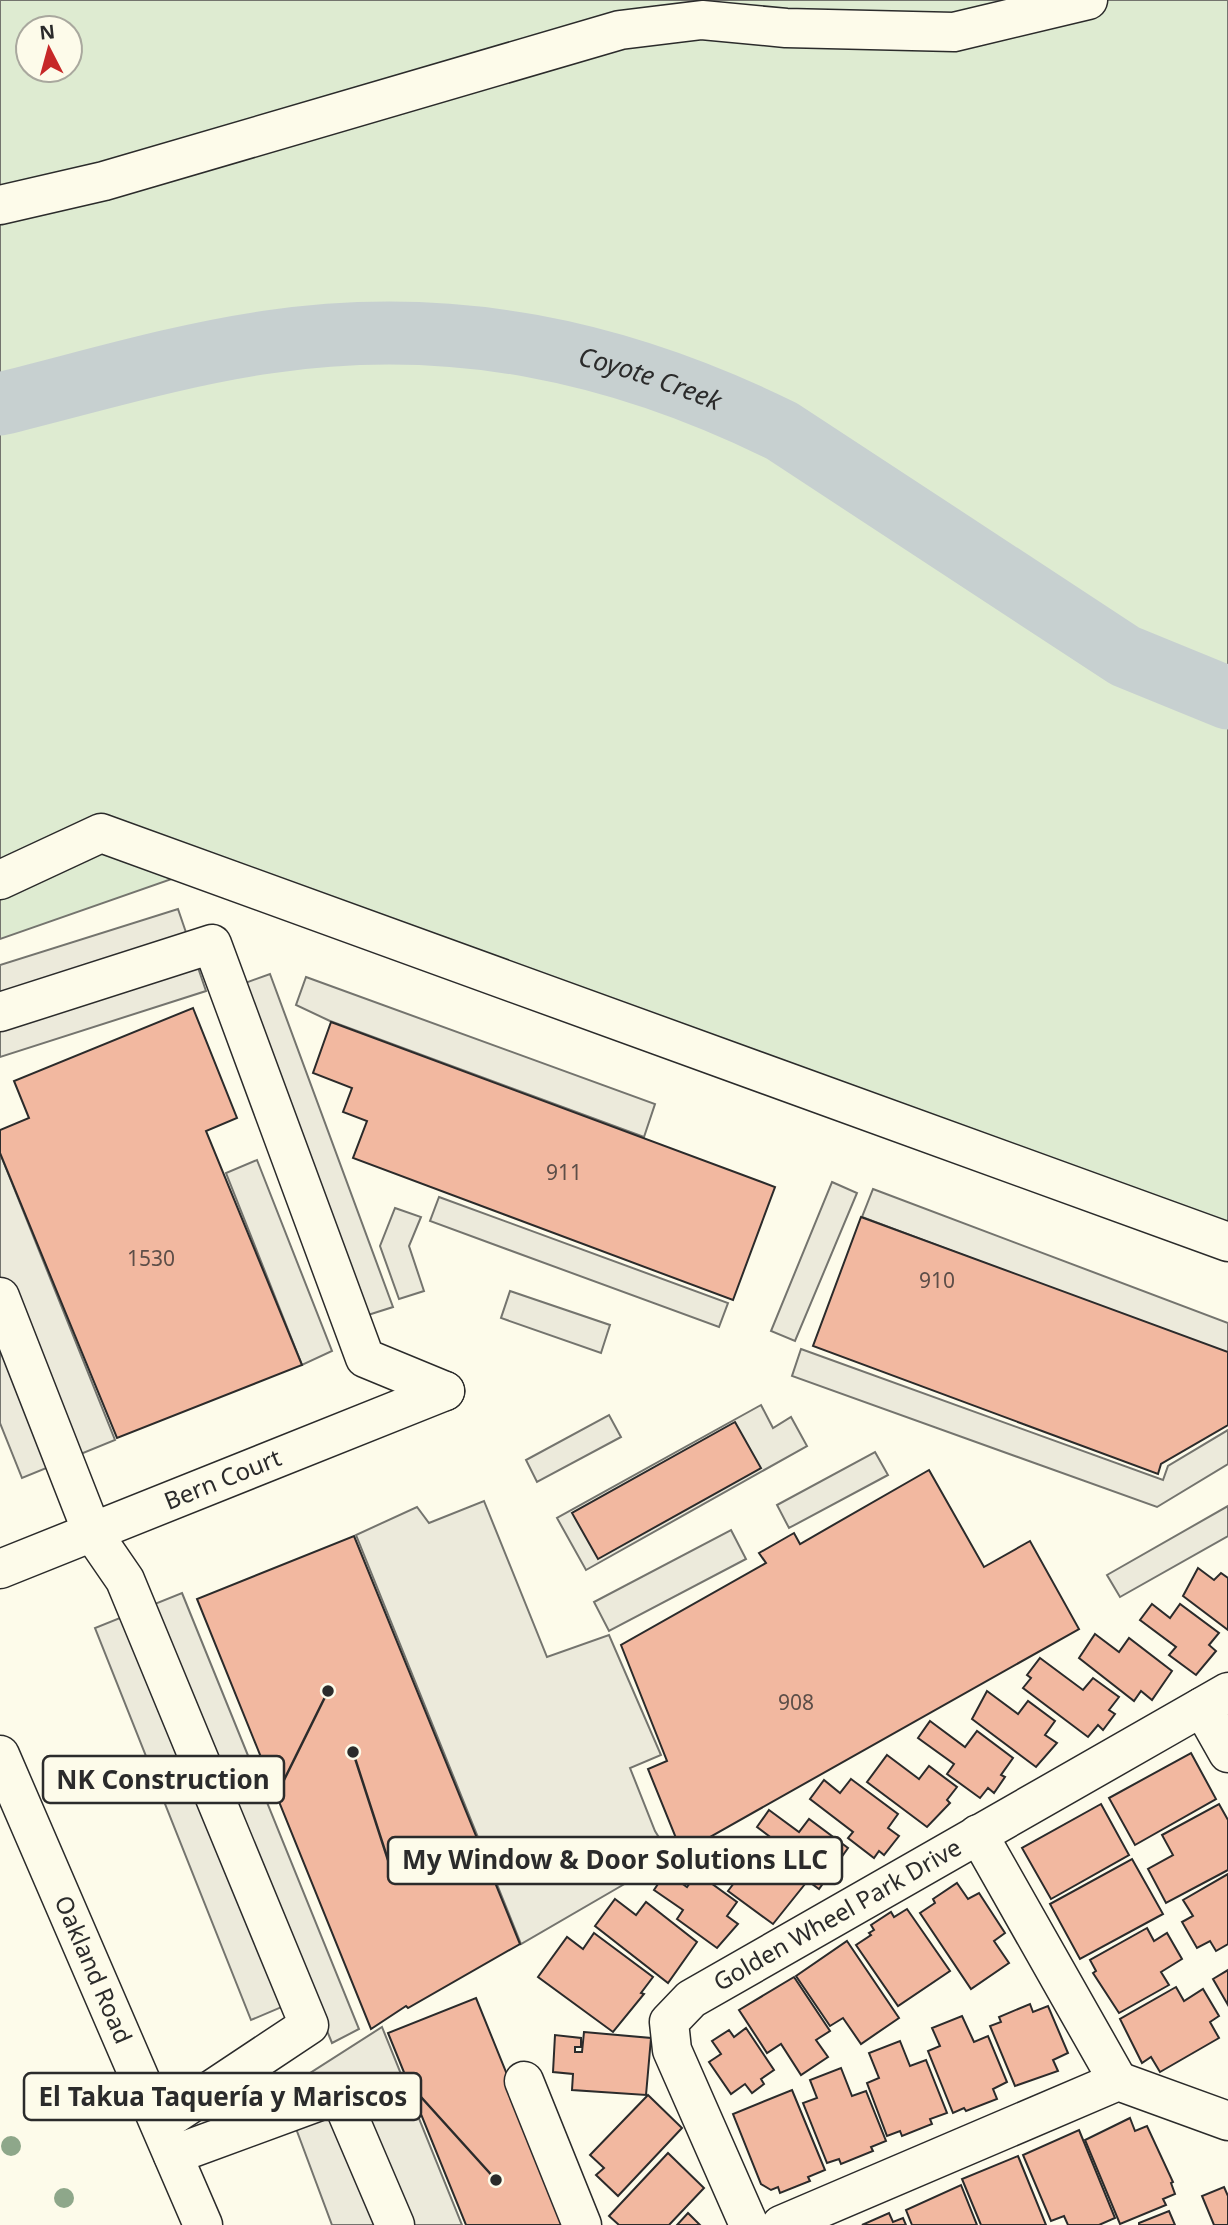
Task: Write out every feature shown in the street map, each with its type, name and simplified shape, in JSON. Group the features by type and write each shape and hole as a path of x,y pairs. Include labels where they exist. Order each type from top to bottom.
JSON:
{"street":[{"path":"0,205 104,181 620,30 702,20 786,28 954,32 1088,0"},
{"path":"0,880 101,833 1228,1242"},
{"name":"Bern Court","path":"0,1012 212,944 365,1358 445,1391 0,1569"},
{"path":"0,1297 92,1532 125,1580 309,2025 166,2139"},
{"name":"Golden Wheel Park Drive","path":"748,2225 672,2050 669,2022 691,1999 1215,1699 1228,1753"},
{"name":"Oakland Road","path":"0,1755 203,2225"},
{"path":"978,1834 1118,2081 1228,2122"},
{"path":"524,2081 582,2225"},
{"path":"781,2225 1118,2081"},
{"path":"166,2139 340,2094 395,2225"}],"green space":[{"path":"0,0 1228,0 1228,1256 180,876 0,939"}],"shaded area":[{"path":"178,909 206,991 0,1057 0,965"},
{"path":"270,974 393,1307 368,1315 245,983"},
{"path":"306,977 655,1104 644,1137 330,1021 296,1005"},
{"path":"0,1153 115,1440 22,1478 0,1423"},
{"path":"257,1160 332,1351 302,1365 226,1173"},
{"path":"832,1182 857,1193 795,1341 771,1331"},
{"path":"873,1189 1228,1323 1228,1355 862,1217"},
{"path":"439,1197 728,1303 719,1327 430,1221"},
{"path":"395,1208 421,1217 409,1246 424,1291 399,1299 380,1246"},
{"path":"510,1291 610,1325 601,1353 501,1318"},
{"path":"801,1349 1163,1480 1168,1466 1228,1430 1228,1464 1157,1507 792,1376"},
{"path":"761,1405 773,1428 791,1417 807,1446 586,1570 557,1518"},
{"path":"609,1415 621,1437 537,1482 526,1460"},
{"path":"875,1452 888,1475 789,1528 777,1505"},
{"path":"484,1501 547,1657 609,1635 661,1755 630,1768 655,1831 671,1857 521,1944 356,1535 417,1507 429,1523"},
{"path":"1228,1506 1228,1536 1120,1597 1107,1575"},
{"path":"731,1530 746,1559 609,1631 594,1602"},
{"path":"182,1593 359,2029 332,2043 312,1994 251,2020 95,1628"},
{"path":"382,2027 462,2225 332,2225 282,2091"}],"building":[{"path":"193,1008 237,1118 206,1131 302,1365 117,1438 0,1153 0,1130 29,1118 14,1081"},
{"path":"331,1022 775,1187 733,1300 353,1158 367,1121 343,1112 352,1088 313,1073"},
{"path":"861,1217 1228,1352 1228,1425 1161,1464 1158,1474 813,1346"},
{"path":"735,1422 761,1468 598,1559 572,1513"},
{"path":"929,1470 984,1567 1030,1541 1079,1629 701,1842 700,1840 680,1848 648,1769 667,1761 621,1645 766,1563 759,1553 794,1533 800,1544"},
{"path":"354,1536 520,1944 408,2008 406,2006 371,2029 197,1599"},
{"path":"1198,1568 1214,1580 1221,1573 1228,1578 1228,1630 1183,1596"},
{"path":"1152,1604 1170,1618 1180,1604 1219,1633 1209,1645 1216,1651 1196,1675 1169,1655 1176,1647 1140,1620"},
{"path":"1095,1634 1119,1652 1129,1638 1172,1671 1152,1700 1141,1691 1134,1701 1079,1658"},
{"path":"1040,1658 1083,1690 1093,1678 1119,1697 1109,1710 1115,1714 1103,1730 1098,1725 1088,1737 1023,1688 1031,1678 1027,1675"},
{"path":"987,1691 1018,1714 1028,1701 1055,1721 1045,1735 1057,1743 1036,1767 972,1719"},
{"path":"930,1721 965,1747 977,1731 1013,1758 1001,1775 1005,1777 994,1793 988,1788 980,1798 947,1774 954,1764 918,1738"},
{"path":"1191,1753 1216,1799 1135,1845 1109,1798"},
{"path":"887,1755 919,1779 929,1766 957,1787 947,1800 950,1803 927,1827 867,1782"},
{"path":"851,1779 898,1814 888,1828 899,1836 884,1855 879,1851 874,1858 848,1838 853,1832 810,1799 824,1780 840,1793"},
{"path":"1101,1804 1129,1855 1051,1899 1022,1848"},
{"path":"1219,1804 1228,1820 1228,1870 1166,1903 1148,1869 1173,1855 1162,1835"},
{"path":"769,1810 799,1832 809,1819 848,1848 819,1889 774,1856 782,1846 757,1827"},
{"path":"719,1840 753,1865 762,1852 805,1884 773,1924 728,1891 737,1879 707,1857"},
{"path":"1132,1859 1163,1914 1080,1959 1050,1904"},
{"path":"666,1872 687,1887 697,1873 737,1902 727,1916 738,1924 717,1948 677,1919 683,1910 654,1890"},
{"path":"1228,1874 1228,1944 1216,1951 1210,1941 1197,1948 1182,1922 1193,1916 1183,1900"},
{"path":"957,1883 968,1899 979,1893 1005,1933 994,1941 1009,1963 971,1989 920,1913 935,1903 933,1899"},
{"path":"615,1899 636,1915 646,1902 697,1942 668,1983 595,1926"},
{"path":"907,1909 950,1971 898,2006 856,1945 871,1935 869,1933 874,1930 871,1925 891,1912 894,1917"},
{"path":"1147,1928 1154,1941 1167,1933 1182,1959 1161,1972 1169,1985 1119,2013 1093,1973 1096,1971 1090,1960"},
{"path":"594,1933 653,1977 641,1993 644,1994 613,2032 538,1977 567,1937 583,1949"},
{"path":"847,1941 899,2018 861,2044 843,2018 830,2026 796,1976"},
{"path":"1228,1970 1228,2005 1213,1979"},
{"path":"794,1977 830,2031 816,2040 828,2057 801,2075 781,2044 767,2053 739,2010"},
{"path":"1176,1987 1184,2001 1203,1989 1219,2016 1210,2022 1219,2038 1160,2072 1151,2057 1142,2063 1120,2019"},
{"path":"476,1998 568,2225 466,2225 388,2033"},
{"path":"1030,2004 1033,2012 1048,2006 1068,2053 1053,2060 1058,2071 1015,2086 990,2026 1001,2022 999,2017"},
{"path":"962,2016 974,2042 988,2036 1007,2082 993,2089 997,2099 953,2113 928,2051 940,2046 932,2028"},
{"path":"746,2028 774,2070 761,2079 764,2084 752,2093 745,2084 731,2094 709,2062 721,2054 712,2041 729,2030 734,2037"},
{"path":"584,2032 651,2038 646,2095 572,2090 573,2074 553,2072 555,2035 581,2038 581,2047 575,2047 575,2052 582,2052"},
{"path":"900,2041 910,2066 926,2060 947,2113 930,2119 932,2124 902,2136 900,2131 887,2136 867,2083 879,2078 869,2053"},
{"path":"841,2068 852,2096 866,2091 886,2141 871,2147 873,2151 841,2164 839,2159 827,2163 803,2103 817,2098 810,2080"},
{"path":"792,2090 825,2170 808,2177 810,2181 780,2193 778,2187 771,2190 761,2184 733,2114"},
{"path":"648,2095 682,2128 618,2196 596,2175 604,2168 590,2155"},
{"path":"1130,2118 1135,2131 1147,2126 1173,2182 1171,2183 1175,2194 1163,2199 1166,2205 1120,2224 1085,2140"},
{"path":"1079,2130 1115,2218 1099,2225 1068,2225 1064,2216 1051,2221 1023,2155"},
{"path":"668,2153 704,2188 669,2225 619,2225 609,2216"},
{"path":"1018,2156 1046,2225 981,2225 962,2179"},
{"path":"961,2185 977,2225 912,2225 906,2210"},
{"path":"1224,2187 1228,2196 1228,2225 1214,2225 1202,2196"},
{"path":"1169,2211 1175,2225 1139,2225 1139,2223"},
{"path":"688,2213 700,2225 677,2225"},
{"path":"889,2213 893,2222 903,2218 906,2225 862,2225"}],"waterway":[{"name":"Coyote Creek","path":"0,404 234,347 336,335 402,333 468,337 532,346 596,360 658,379 782,431 1125,656 1228,698"}],"place":[{"name":"NK Construction","path":"328,1691"},
{"name":"My Window & Door Solutions LLC","path":"353,1752"},
{"name":"El Takua Taquería y Mariscos","path":"496,2180"}]}
